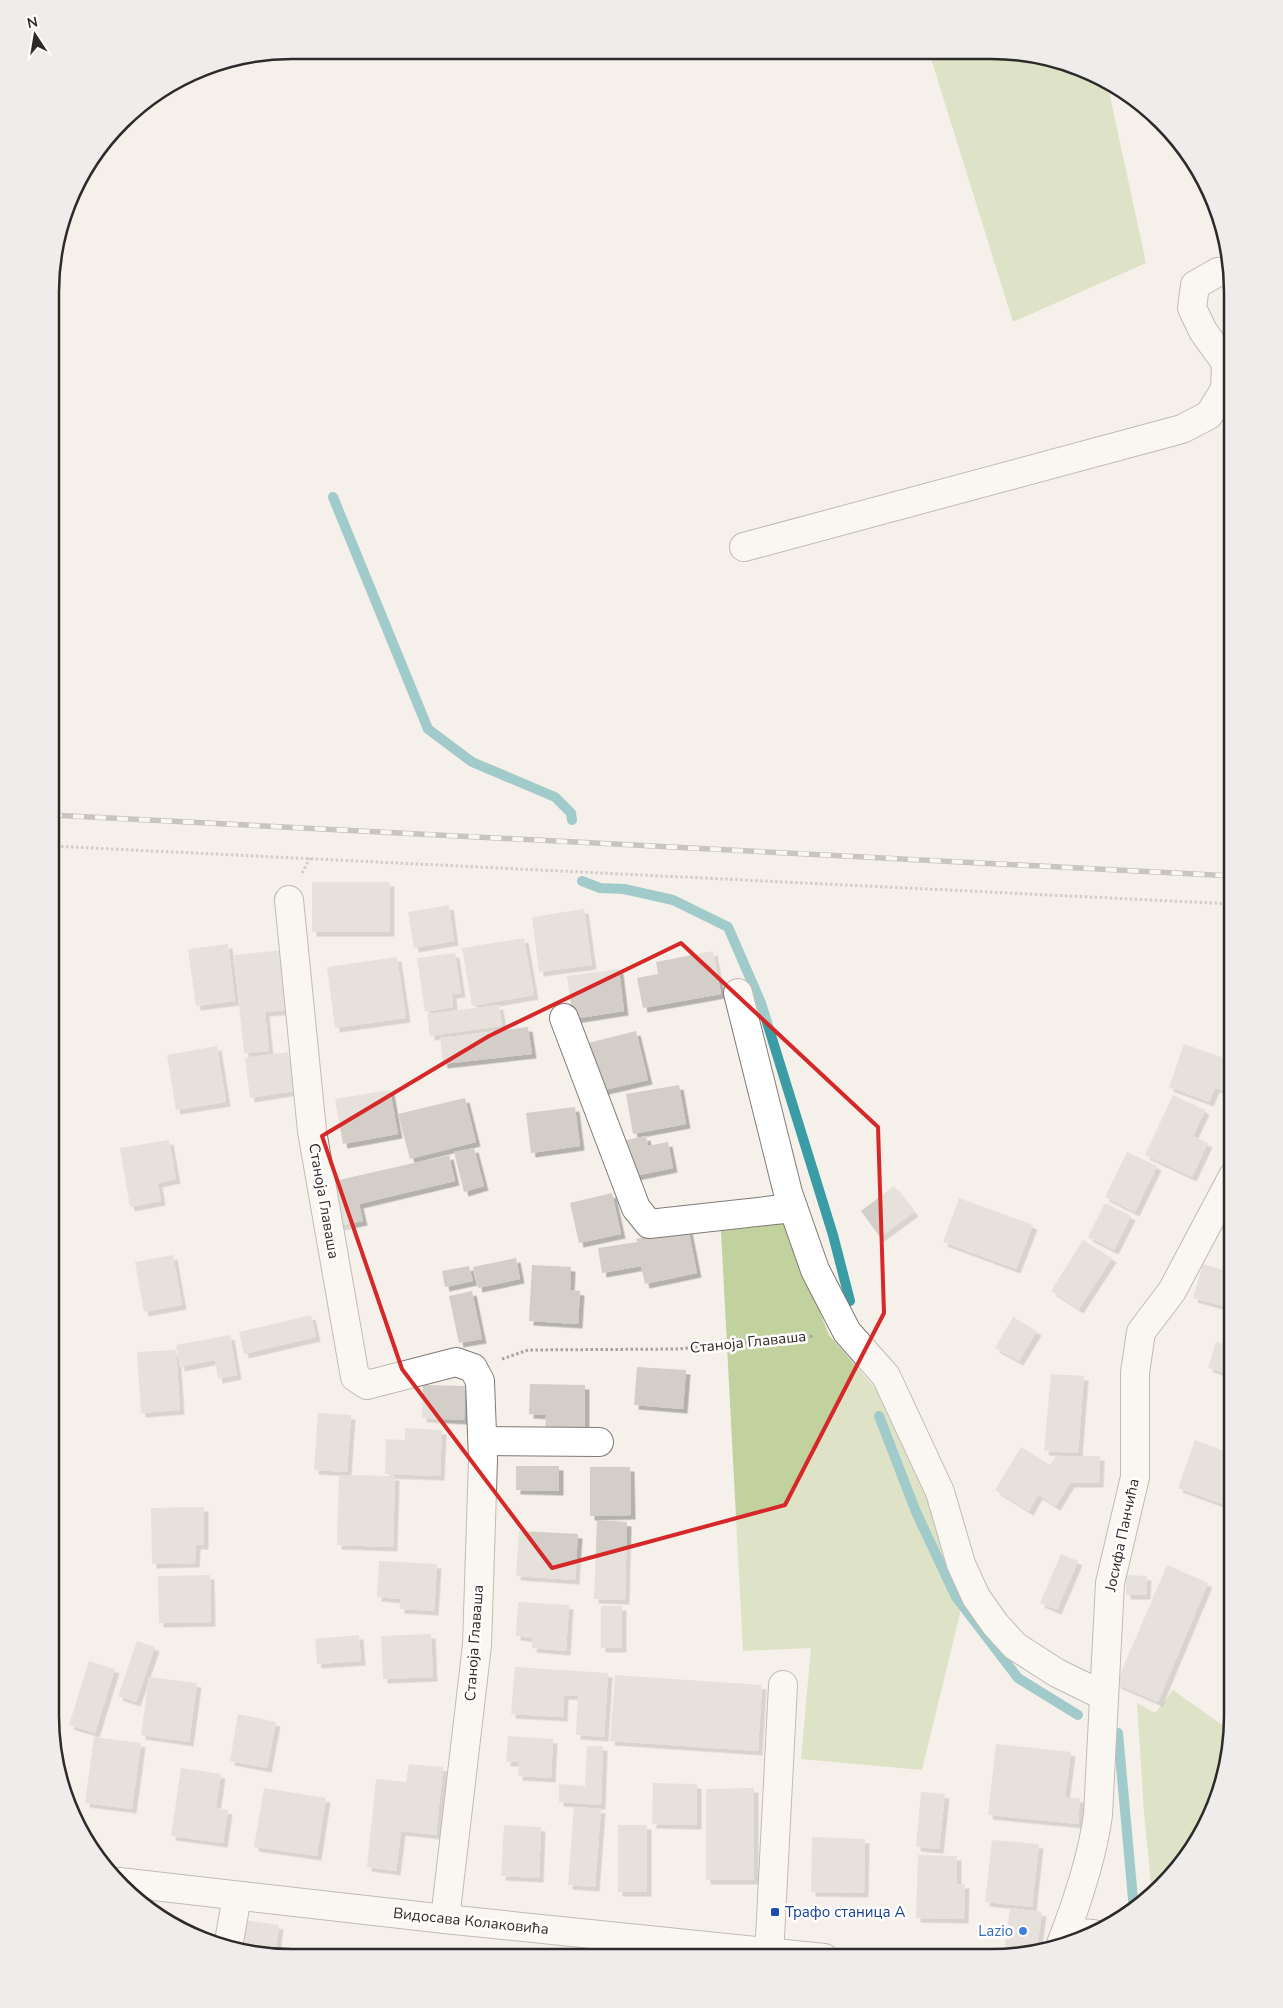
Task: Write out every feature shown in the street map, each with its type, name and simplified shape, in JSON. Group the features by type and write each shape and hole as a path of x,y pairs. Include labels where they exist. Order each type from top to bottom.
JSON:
{"street":[{"path":"1223,272 1218,272 1195,285 1192,308 1203,331 1224,360"},
{"path":"744,547 1182,429 1209,415 1224,391"},
{"name":"Станоја Главаша","path":"289,900 312,1130 355,1377 367,1385 456,1362 473,1368 480,1381 483,1460 477,1645 445,1919"},
{"path":"738,993 793,1208 814,1270 846,1332 886,1376 940,1492 961,1564 976,1596 995,1624 1016,1646 1057,1673 1104,1696"},
{"path":"564,1018 636,1208 649,1224 793,1208"},
{"name":"Јосифа Панчића","path":"1063,1938 1095,1839 1101,1776 1110,1583 1135,1477 1135,1373 1141,1332 1172,1291 1224,1193"},
{"path":"482,1441 600,1442"},
{"path":"769,1949 783,1685"},
{"name":"Видосава Колаковића","path":"129,1883 715,1949"},
{"path":"229,1940 237,1896"}],"path":[{"path":"59,846 1224,904"},
{"name":"Станоја Главаша","path":"473,1368 528,1350 678,1350 846,1332"}],"highlighted area":[{"path":"681,943 878,1127 884,1313 785,1505 552,1568 402,1369 322,1136 489,1036"}],"green space":[{"path":"931,59 1006,59 1037,63 1080,76 1109,91 1146,263 1013,322"},
{"path":"781,1220 793,1244 829,1335 890,1405 918,1460 964,1597 922,1770 801,1759 811,1648 743,1651 721,1231"},
{"path":"1173,1690 1224,1726 1224,1731 1220,1762 1207,1805 1185,1846 1151,1885 1137,1703 1155,1713"}],"building":[{"path":"312,882 390,882 390,932 312,932"},
{"path":"449,905 454,941 414,948 408,912"},
{"path":"584,909 592,965 539,972 532,917"},
{"path":"524,938 534,995 472,1006 462,948"},
{"path":"228,944 235,1001 196,1006 188,949"},
{"path":"284,950 290,1010 265,1012 269,1051 244,1053 234,955"},
{"path":"713,951 721,994 643,1008 637,978 658,974 656,962"},
{"path":"455,953 461,993 452,994 453,1007 425,1012 417,958"},
{"path":"397,957 406,1018 335,1028 327,967"},
{"path":"619,969 624,1011 573,1019 567,976"},
{"path":"499,1005 502,1026 430,1036 427,1014"},
{"path":"528,1027 532,1054 443,1064 440,1038"},
{"path":"636,1031 648,1080 600,1091 588,1043"},
{"path":"1184,1044 1224,1058 1224,1091 1215,1088 1209,1102 1169,1087"},
{"path":"217,1046 226,1102 176,1110 167,1055"},
{"path":"288,1052 294,1091 250,1098 245,1058"},
{"path":"679,1085 686,1124 633,1134 626,1094"},
{"path":"390,1090 398,1134 343,1144 335,1099"},
{"path":"1173,1095 1205,1110 1193,1136 1208,1143 1192,1177 1145,1155"},
{"path":"465,1098 476,1142 410,1159 398,1114"},
{"path":"575,1107 580,1146 531,1153 526,1113"},
{"path":"646,1136 648,1146 668,1142 673,1168 630,1177 622,1141"},
{"path":"169,1140 176,1179 158,1183 161,1201 130,1207 120,1148"},
{"path":"474,1148 484,1186 464,1192 454,1152"},
{"path":"1127,1152 1157,1166 1135,1212 1105,1197"},
{"path":"449,1155 455,1181 359,1204 363,1221 339,1226 330,1182"},
{"path":"894,1186 914,1212 880,1237 861,1211"},
{"path":"612,1193 621,1234 579,1243 570,1203"},
{"path":"959,1198 1033,1225 1016,1269 943,1242"},
{"path":"1105,1203 1131,1216 1114,1250 1088,1237"},
{"path":"688,1228 697,1273 645,1284 641,1266 602,1273 598,1248 637,1242 636,1239"},
{"path":"1083,1240 1112,1258 1079,1309 1051,1291"},
{"path":"173,1255 182,1305 144,1312 135,1262"},
{"path":"516,1258 520,1279 478,1288 473,1267"},
{"path":"1203,1264 1224,1270 1224,1307 1193,1298"},
{"path":"532,1265 571,1267 570,1290 580,1291 578,1324 529,1321"},
{"path":"469,1266 473,1281 445,1287 442,1271"},
{"path":"472,1291 482,1339 459,1343 449,1296"},
{"path":"311,1315 316,1337 244,1354 239,1332"},
{"path":"1013,1317 1037,1331 1019,1361 995,1348"},
{"path":"230,1335 237,1375 218,1379 215,1360 180,1367 176,1345"},
{"path":"1216,1342 1224,1344 1224,1372 1208,1368"},
{"path":"176,1350 180,1410 141,1413 137,1352"},
{"path":"637,1367 686,1370 683,1409 634,1405"},
{"path":"1051,1374 1084,1376 1078,1453 1044,1451"},
{"path":"530,1384 585,1385 585,1433 545,1432 546,1415 529,1414"},
{"path":"423,1385 465,1386 464,1420 422,1418"},
{"path":"318,1413 351,1415 347,1472 314,1470"},
{"path":"405,1428 442,1430 440,1476 385,1474 386,1439 405,1440"},
{"path":"1195,1440 1224,1451 1224,1505 1178,1488"},
{"path":"1021,1447 1050,1465 1056,1456 1100,1456 1099,1483 1070,1483 1056,1506 1038,1495 1029,1511 995,1490"},
{"path":"516,1466 559,1466 559,1491 516,1490"},
{"path":"590,1467 630,1467 631,1515 590,1516"},
{"path":"339,1475 395,1476 393,1547 337,1545"},
{"path":"204,1507 204,1545 196,1545 195,1563 152,1564 151,1508"},
{"path":"597,1520 627,1522 625,1600 594,1599"},
{"path":"519,1531 578,1534 575,1580 516,1576"},
{"path":"1061,1554 1078,1561 1057,1610 1040,1603"},
{"path":"379,1561 437,1564 434,1611 400,1609 400,1599 377,1597"},
{"path":"1167,1565 1208,1583 1158,1702 1116,1684"},
{"path":"210,1575 211,1622 159,1623 158,1576"},
{"path":"1126,1575 1147,1576 1146,1595 1126,1595"},
{"path":"518,1602 569,1605 566,1651 532,1648 533,1638 516,1636"},
{"path":"601,1606 622,1606 622,1648 601,1648"},
{"path":"431,1634 433,1677 383,1679 381,1636"},
{"path":"359,1635 361,1661 317,1664 315,1639"},
{"path":"137,1641 155,1647 136,1702 118,1696"},
{"path":"89,1661 115,1669 95,1733 69,1725"},
{"path":"515,1667 608,1673 604,1737 576,1735 578,1696 564,1695 563,1717 511,1714"},
{"path":"615,1675 762,1685 758,1751 610,1741"},
{"path":"149,1677 197,1683 189,1742 141,1735"},
{"path":"238,1714 276,1722 267,1768 230,1761"},
{"path":"508,1736 553,1739 551,1778 518,1776 519,1762 506,1762"},
{"path":"94,1737 141,1743 132,1809 85,1803"},
{"path":"996,1744 1071,1752 1065,1797 1080,1798 1078,1824 988,1815"},
{"path":"587,1746 603,1746 601,1805 559,1802 559,1784 585,1786"},
{"path":"409,1764 443,1767 436,1835 401,1831 396,1871 367,1867 376,1779 406,1782"},
{"path":"181,1768 221,1774 216,1808 228,1810 223,1843 171,1836"},
{"path":"653,1783 697,1784 697,1825 652,1824"},
{"path":"264,1788 326,1798 317,1856 254,1847"},
{"path":"754,1788 754,1880 706,1880 706,1789"},
{"path":"921,1792 945,1794 939,1849 916,1847"},
{"path":"574,1807 601,1809 595,1887 568,1885"},
{"path":"504,1825 541,1827 539,1878 501,1876"},
{"path":"618,1825 647,1825 647,1892 618,1892"},
{"path":"812,1837 865,1839 864,1893 811,1892"},
{"path":"992,1840 1039,1844 1032,1907 985,1902"},
{"path":"918,1855 957,1856 957,1884 965,1884 964,1919 916,1918"},
{"name":"Lazio","path":"1010,1908 1042,1912 1038,1945 1004,1949"},
{"path":"243,1920 279,1925 276,1949 239,1943"}],"waterway":[{"path":"333,497 428,729 472,762 555,797 571,813 572,820"},
{"path":"582,881 600,888 624,889 673,900 728,927 761,1003 833,1235 850,1301"},
{"path":"879,1416 916,1512 956,1597 1018,1678 1078,1715"},
{"path":"1118,1733 1133,1901"}],"railway":[{"path":"59,815 1224,876"}],"place":[{"name":"Трафо станица А","path":"775,1912"},
{"name":"Lazio","path":"1023,1931"}]}
